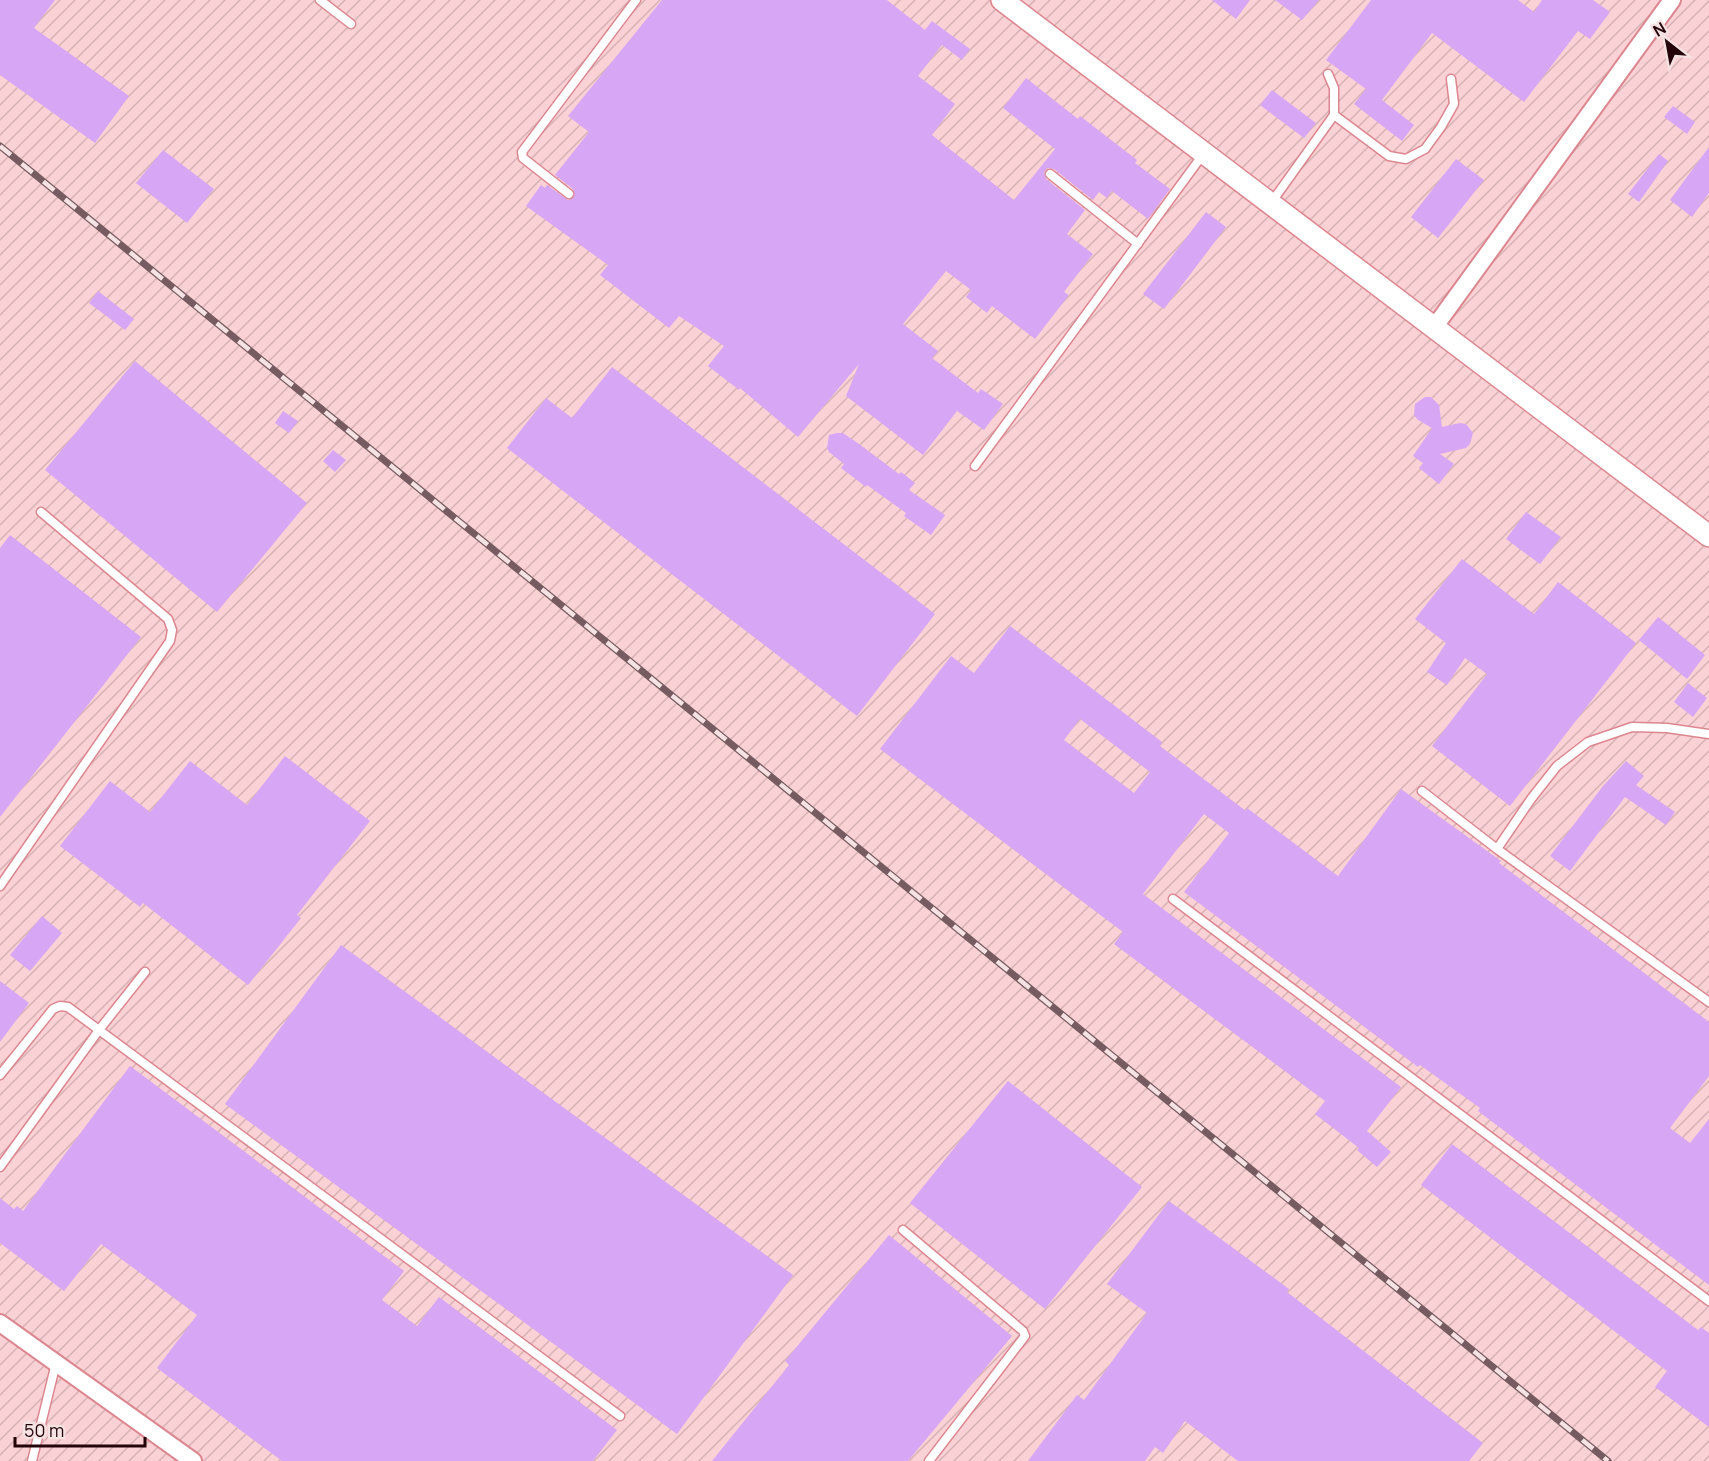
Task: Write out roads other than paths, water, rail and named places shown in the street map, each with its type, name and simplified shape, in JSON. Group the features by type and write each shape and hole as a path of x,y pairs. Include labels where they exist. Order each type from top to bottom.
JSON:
{"street":[{"path":"1002,0 1709,536"},
{"path":"1433,329 1672,0"},
{"path":"0,1323 191,1460"}],"lane":[{"path":"320,0 351,24"},
{"path":"569,194 523,158 522,152 636,0"},
{"path":"1271,203 1334,115 1334,88 1328,74"},
{"path":"1334,115 1389,156 1406,159 1425,148 1441,127 1454,104 1451,79"},
{"path":"975,466 1205,152"},
{"path":"1050,174 1138,244"},
{"path":"0,886 170,642 172,630 168,620 41,512"},
{"path":"1497,849 1557,766 1588,742 1632,727 1667,728 1709,734"},
{"path":"1422,791 1497,849 1709,1002"},
{"path":"1173,899 1709,1301"},
{"path":"0,1167 99,1030 145,972"},
{"path":"0,1075 53,1009 60,1006 68,1007 620,1416"},
{"path":"903,1230 1023,1331 1025,1336 929,1461"},
{"path":"32,1461 57,1363"}],"railway":[{"path":"0,146 1608,1461"}]}
